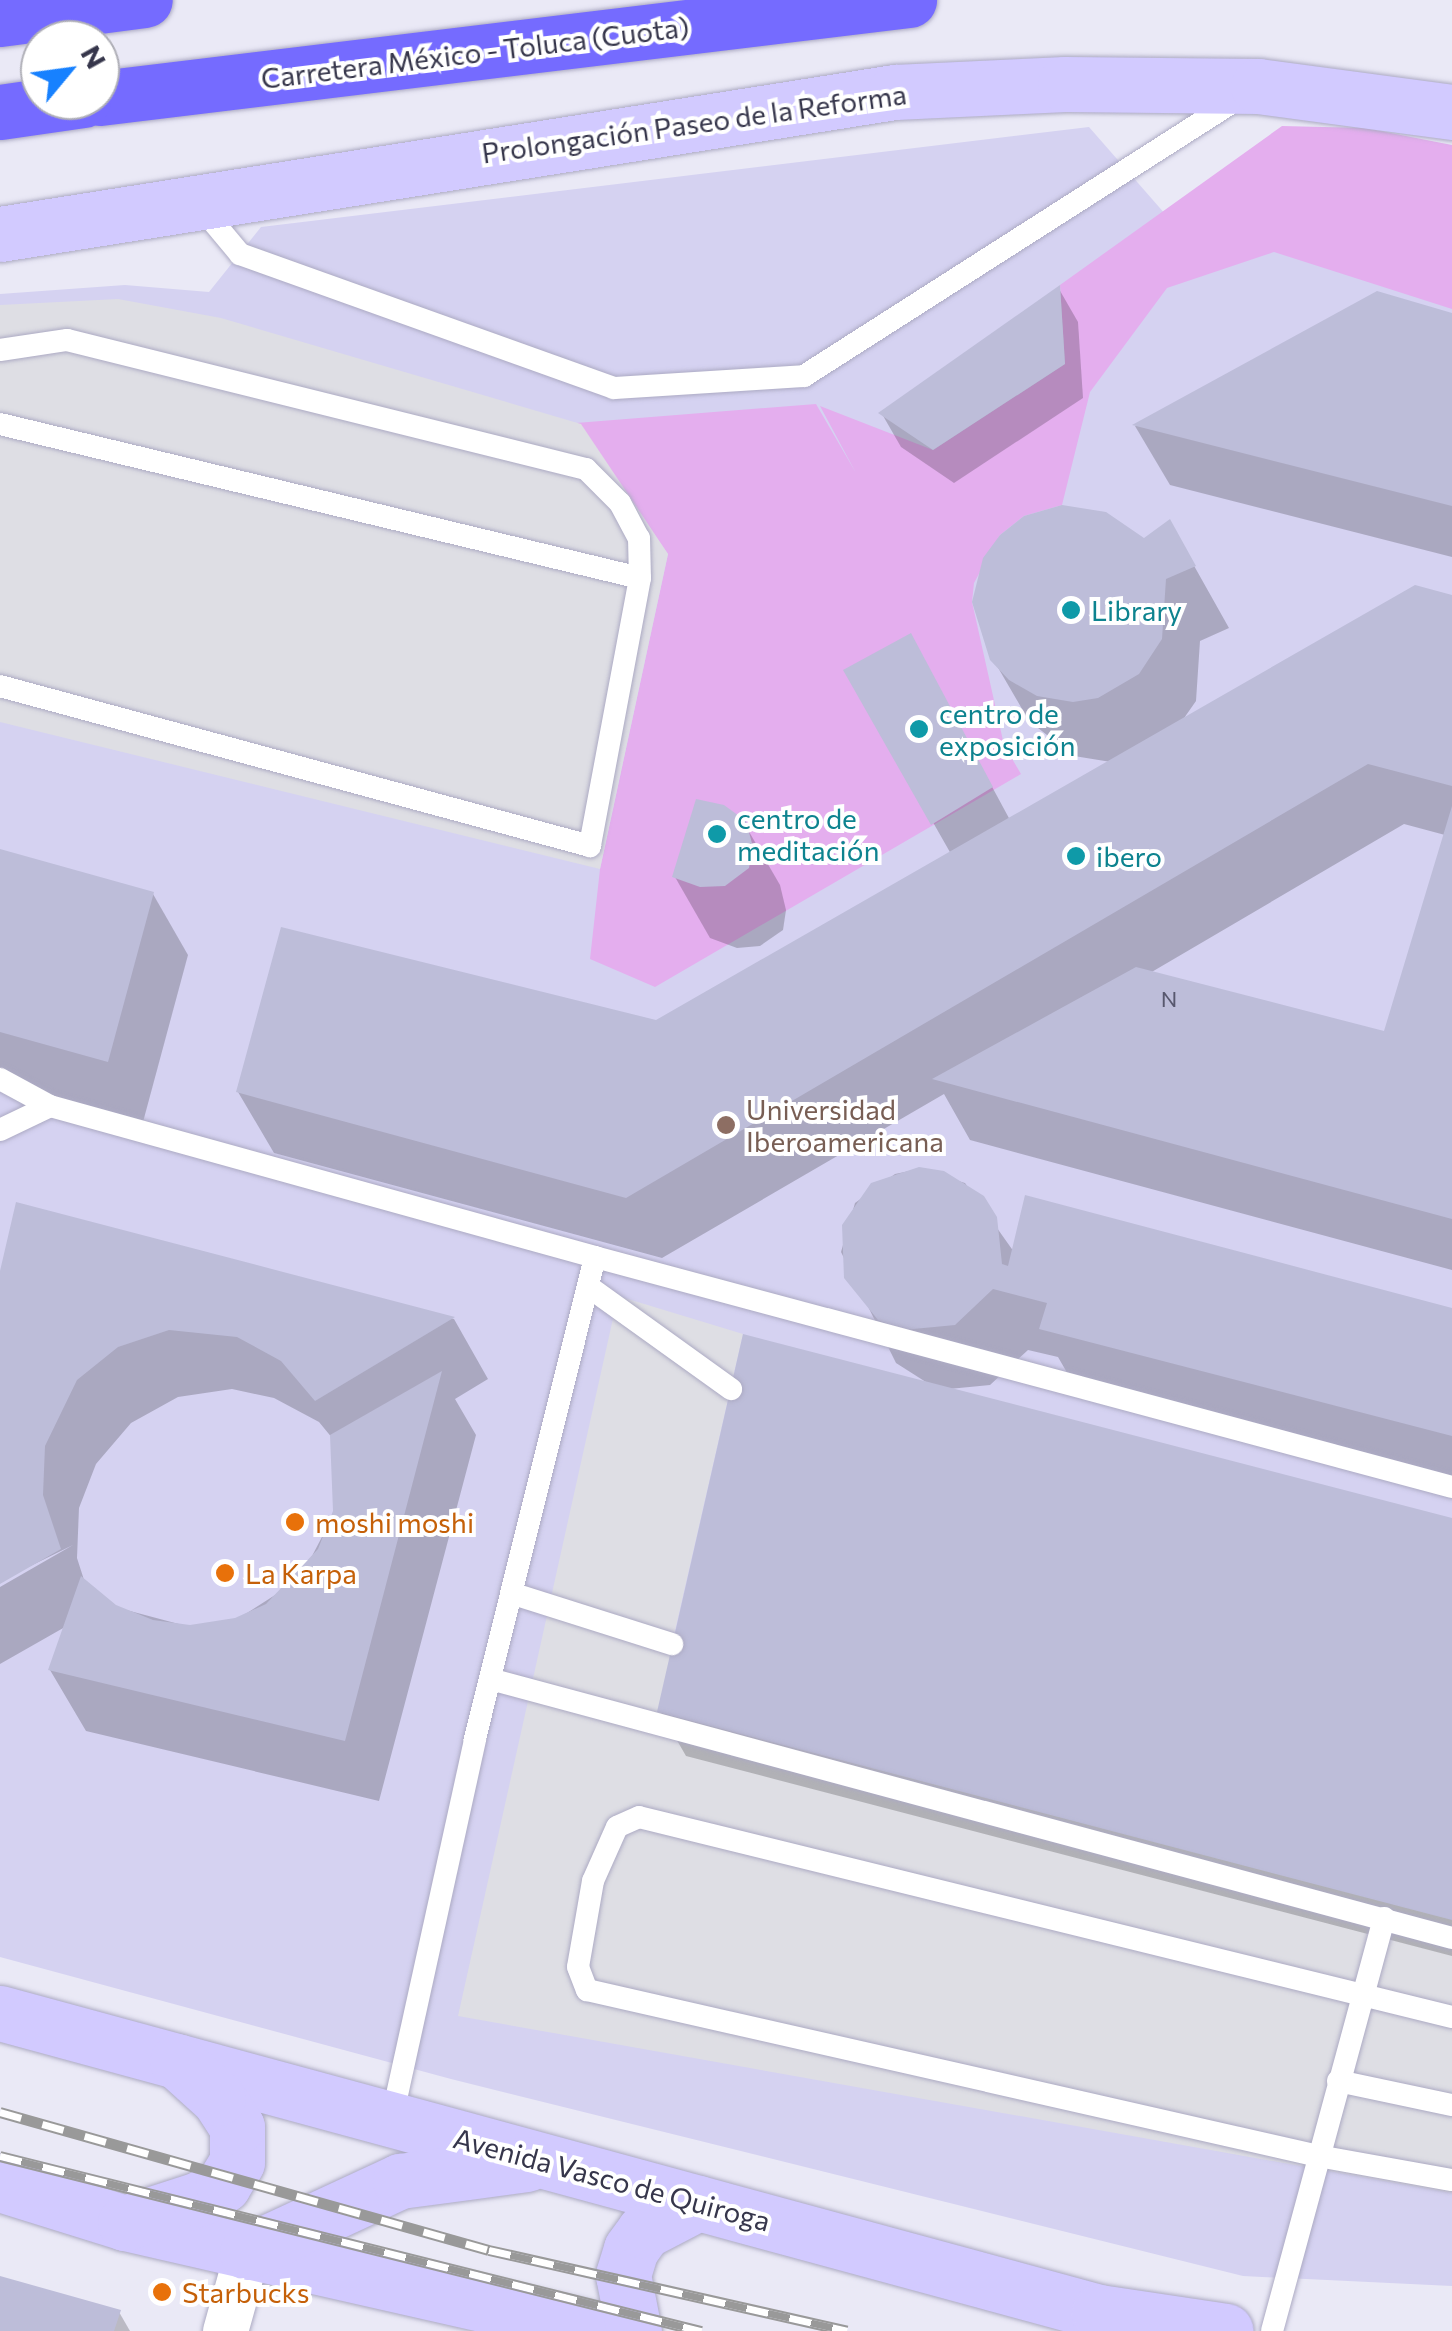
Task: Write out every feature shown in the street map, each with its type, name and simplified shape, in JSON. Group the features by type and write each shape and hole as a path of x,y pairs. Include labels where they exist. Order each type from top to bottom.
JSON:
{"highway":[{"path":"0,19 145,0"},
{"name":"Carretera México - Toluca (Cuota)","path":"120,96 910,0"}],"main road":[{"name":"Prolongación Paseo de la Reforma","path":"0,234 194,198 823,99 1046,84 1258,86 1452,112"},
{"name":"Avenida Vasco de Quiroga","path":"0,2013 1100,2312 1226,2331"},
{"path":"125,2223 199,2199 223,2185 237,2162 237,2127 218,2098 178,2062"},
{"path":"247,2252 400,2181 544,2161"},
{"path":"0,2184 125,2223 599,2331"},
{"path":"634,2331 622,2275 631,2249 644,2231 698,2203"}],"street":[{"path":"225,2331 247,2252"}],"lane":[{"path":"194,198 240,254 614,388 804,376 1258,86"},
{"path":"0,350 67,340 586,469 620,504 638,538 640,578 590,846 0,686"},
{"path":"0,424 640,578"},
{"path":"0,1078 50,1106 1452,1487"},
{"path":"0,1130 50,1106"},
{"path":"392,2118 490,1679 595,1257"},
{"path":"590,1287 731,1389"},
{"path":"514,1594 672,1644"},
{"path":"490,1679 1452,1938"},
{"path":"1452,2017 639,1816 617,1826 593,1882 578,1967 586,1990 1318,2156 1452,2180"},
{"path":"1272,2331 1384,1918"},
{"path":"1338,2082 1452,2105"}],"shaded area":[{"path":"1282,126 1365,128 1452,145 1452,309 1274,252 1167,288 1090,392 1062,505 1024,516 1000,535 974,583 972,602 1004,745 1021,774 655,987 590,959 600,869 668,554 576,423 816,404 856,473 820,406 933,450 1065,364 1060,285"},
{"name":"Universidad Iberoamericana","path":"1089,127 1166,215 1452,145 1452,2286 1243,2276 451,2079 0,1957 0,294 125,285 209,292 261,227"},
{"path":"118,299 221,318 581,424 668,554 600,869 0,722 0,305"},
{"path":"618,1296 743,1334 672,1644 1452,1920 1452,2193 458,2016"}],"building":[{"path":"1060,285 1065,364 933,450 878,413"},
{"path":"1377,291 1452,313 1452,506 1132,425"},
{"name":"Library","path":"1062,505 1106,512 1144,538 1170,519 1196,566 1166,579 1162,639 1139,674 1098,698 1073,702 1037,696 1009,680 990,660 972,602 983,558 1000,535 1024,516"},
{"name":"ibero","path":"1415,585 1452,595 1452,786 1368,764 626,1198 236,1092 281,927 656,1020"},
{"name":"centro de exposición","path":"911,633 993,787 931,825 843,670"},
{"name":"centro de meditación","path":"696,799 724,805 746,821 753,847 749,868 725,886 700,887 672,877"},
{"path":"1452,806 1452,1219 932,1079 1136,967 1384,1031"},
{"path":"0,849 154,892 108,1062 0,1032"},
{"path":"919,1167 944,1171 984,1196 997,1217 1002,1264 1008,1266 1025,1195 1452,1308 1452,1436 1039,1329 1047,1303 993,1289 955,1325 903,1330 878,1320 844,1278 842,1225 871,1183"},
{"path":"16,1202 455,1317 315,1401 281,1361 237,1337 169,1330 118,1347 77,1380 45,1446 43,1495 61,1549 0,1584 0,1271"},
{"path":"743,1334 1452,1518 1452,1920 657,1712"},
{"path":"442,1371 345,1741 48,1670 81,1576 116,1605 153,1620 190,1625 235,1618 266,1604 318,1549 333,1511 330,1435"},
{"path":"0,2276 121,2310 114,2331 0,2331"}],"railway":[{"path":"0,2112 489,2250 847,2331"},
{"path":"0,2156 701,2331"}],"place":[{"name":"Library","path":"1071,610"},
{"name":"centro de exposición","path":"919,729"},
{"name":"centro de meditación","path":"717,834"},
{"name":"ibero","path":"1076,856"},
{"name":"Universidad Iberoamericana","path":"726,1125"},
{"name":"moshi moshi","path":"295,1522"},
{"name":"La Karpa","path":"225,1573"},
{"name":"Starbucks","path":"162,2292"}]}
